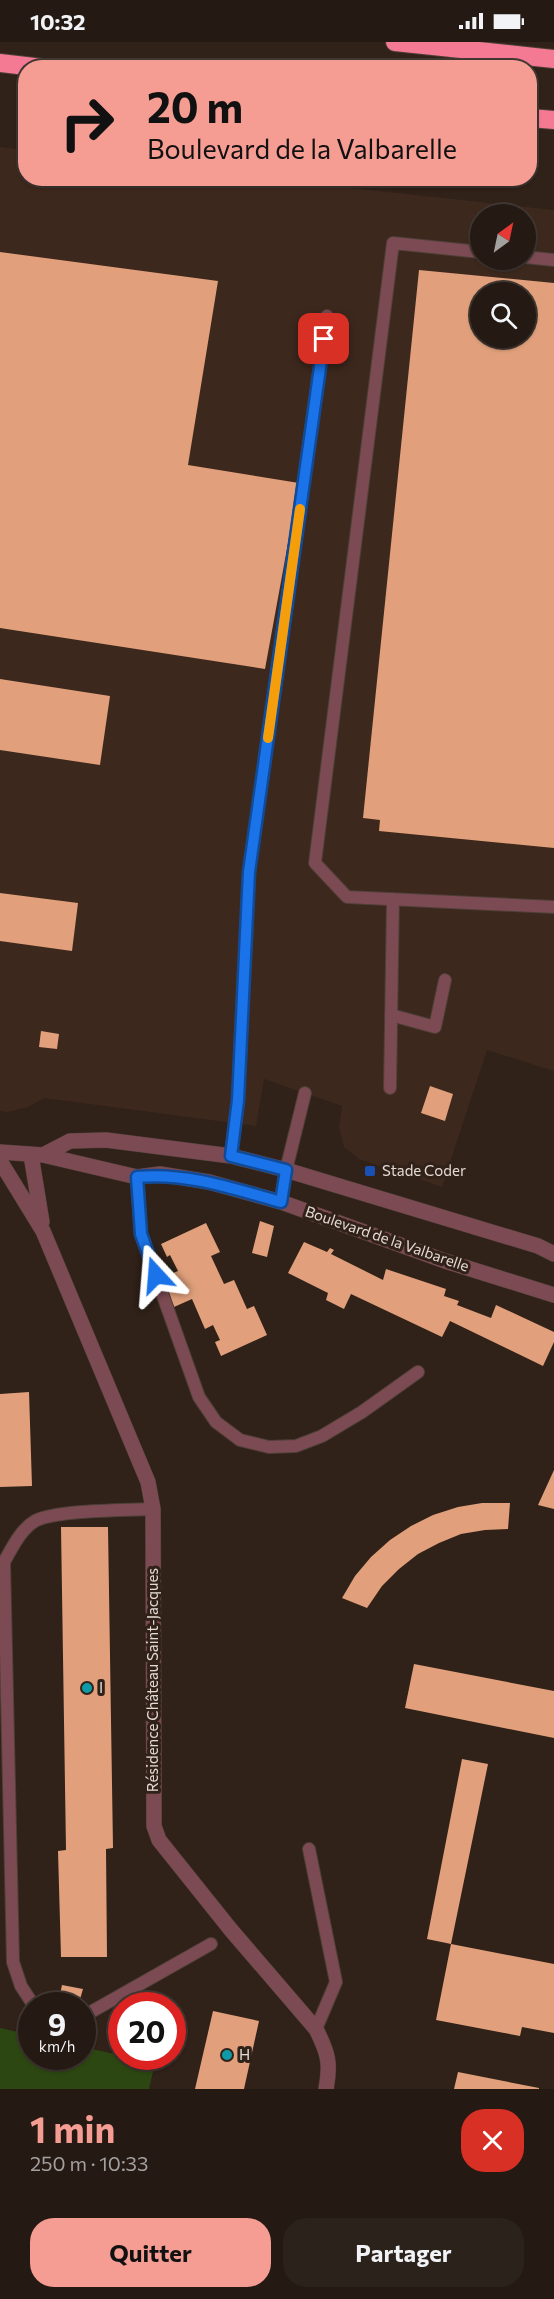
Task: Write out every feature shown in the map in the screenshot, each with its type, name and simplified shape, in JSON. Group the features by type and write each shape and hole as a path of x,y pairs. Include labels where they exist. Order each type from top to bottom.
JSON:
{"highway":[{"path":"395,42 554,59"},
{"path":"0,63 18,65"},
{"path":"537,119 554,120"}],"street":[{"path":"37,1155 70,1141 106,1140 231,1156 286,1170 538,1246 554,1254"},
{"name":"Boulevard de la Valbarelle","path":"0,1152 37,1155 137,1177 160,1174 209,1182 281,1202 445,1261 554,1295"},
{"name":"Résidence Château Saint-Jacques","path":"37,1155 43,1231"},
{"name":"Résidence Château Saint-Jacques","path":"0,1161 43,1231 148,1482 153,1509 154,1826 159,1840 231,1930 316,2029 326,2048 330,2068 326,2089"}],"lane":[{"path":"470,251 393,243 315,863 347,897 554,907"},
{"path":"536,258 554,260"},
{"path":"231,1156 238,1100 249,872 327,316"},
{"path":"390,1088 393,899"},
{"path":"391,1015 435,1027 445,980"},
{"path":"281,1202 304,1093"},
{"path":"137,1177 141,1234 199,1396 216,1422 240,1440 269,1447 296,1446 322,1436 362,1412 418,1372"},
{"path":"25,1992 13,1962 4,1562 19,1537 35,1521 55,1515 153,1509"},
{"path":"309,1849 336,1982 316,2029"},
{"path":"96,2009 211,1944"}],"shaded area":[{"path":"0,147 18,149 18,186 333,186 499,204 470,204 470,270 536,270 536,208 554,210 554,1071 487,1050 442,1187 359,1159 344,1147 339,1127 342,1106 264,1079 256,1126 44,1098 28,1107 7,1112 0,1111"}],"green space":[{"path":"0,2028 18,2032 18,2070 96,2070 96,2050 108,2053 108,2070 153,2070 149,2089 0,2089"}],"building":[{"path":"0,252 218,281 188,465 299,483 265,669 0,628"},
{"path":"419,270 554,283 554,848 379,831 380,820 363,818"},
{"path":"0,679 110,696 100,765 0,750"},
{"path":"0,893 78,903 72,951 0,941"},
{"path":"41,1031 59,1034 57,1049 39,1047"},
{"path":"430,1086 453,1094 445,1121 421,1113"},
{"path":"260,1221 274,1226 267,1257 252,1253"},
{"path":"206,1223 220,1252 211,1256 224,1284 234,1280 247,1309 254,1306 267,1335 221,1356 215,1342 220,1340 213,1325 205,1329 192,1299 174,1307 161,1278 178,1271 170,1255 167,1257 161,1244"},
{"path":"304,1242 327,1252 330,1248 334,1250 331,1254 383,1280 386,1269 446,1289 444,1296 459,1301 457,1305 491,1318 496,1305 554,1332 554,1342 543,1366 450,1321 442,1337 351,1294 344,1309 326,1300 328,1293 288,1273"},
{"path":"29,1392 32,1486 0,1487 0,1394"},
{"path":"554,1470 554,1509 538,1505"},
{"path":"482,1503 510,1503 508,1529 461,1534 418,1554 382,1586 367,1608 342,1598 355,1576 390,1540 433,1515 458,1507"},
{"name":"I","path":"61,1527 108,1527 113,1848 106,1849 107,1957 61,1957 58,1851 66,1850"},
{"path":"414,1664 554,1691 554,1738 405,1708"},
{"path":"462,1759 488,1764 451,1944 427,1939"},
{"path":"451,1944 554,1964 554,2033 522,2027 520,2036 436,2020"},
{"path":"62,1985 83,1989 82,1992 61,1992"},
{"name":"H","path":"213,2011 259,2021 244,2089 195,2089"},
{"path":"458,2072 539,2088 539,2089 454,2089"}],"slow traffic":[{"path":"268,738 300,509"}],"place":[{"name":"Stade Coder","path":"370,1171"},
{"name":"I","path":"87,1688"},
{"name":"H","path":"227,2055"}],"route":[{"path":"156,1275 141,1234 137,1177 160,1174 209,1182 281,1202 286,1170 231,1156 238,1100 249,872 324,339"}]}
